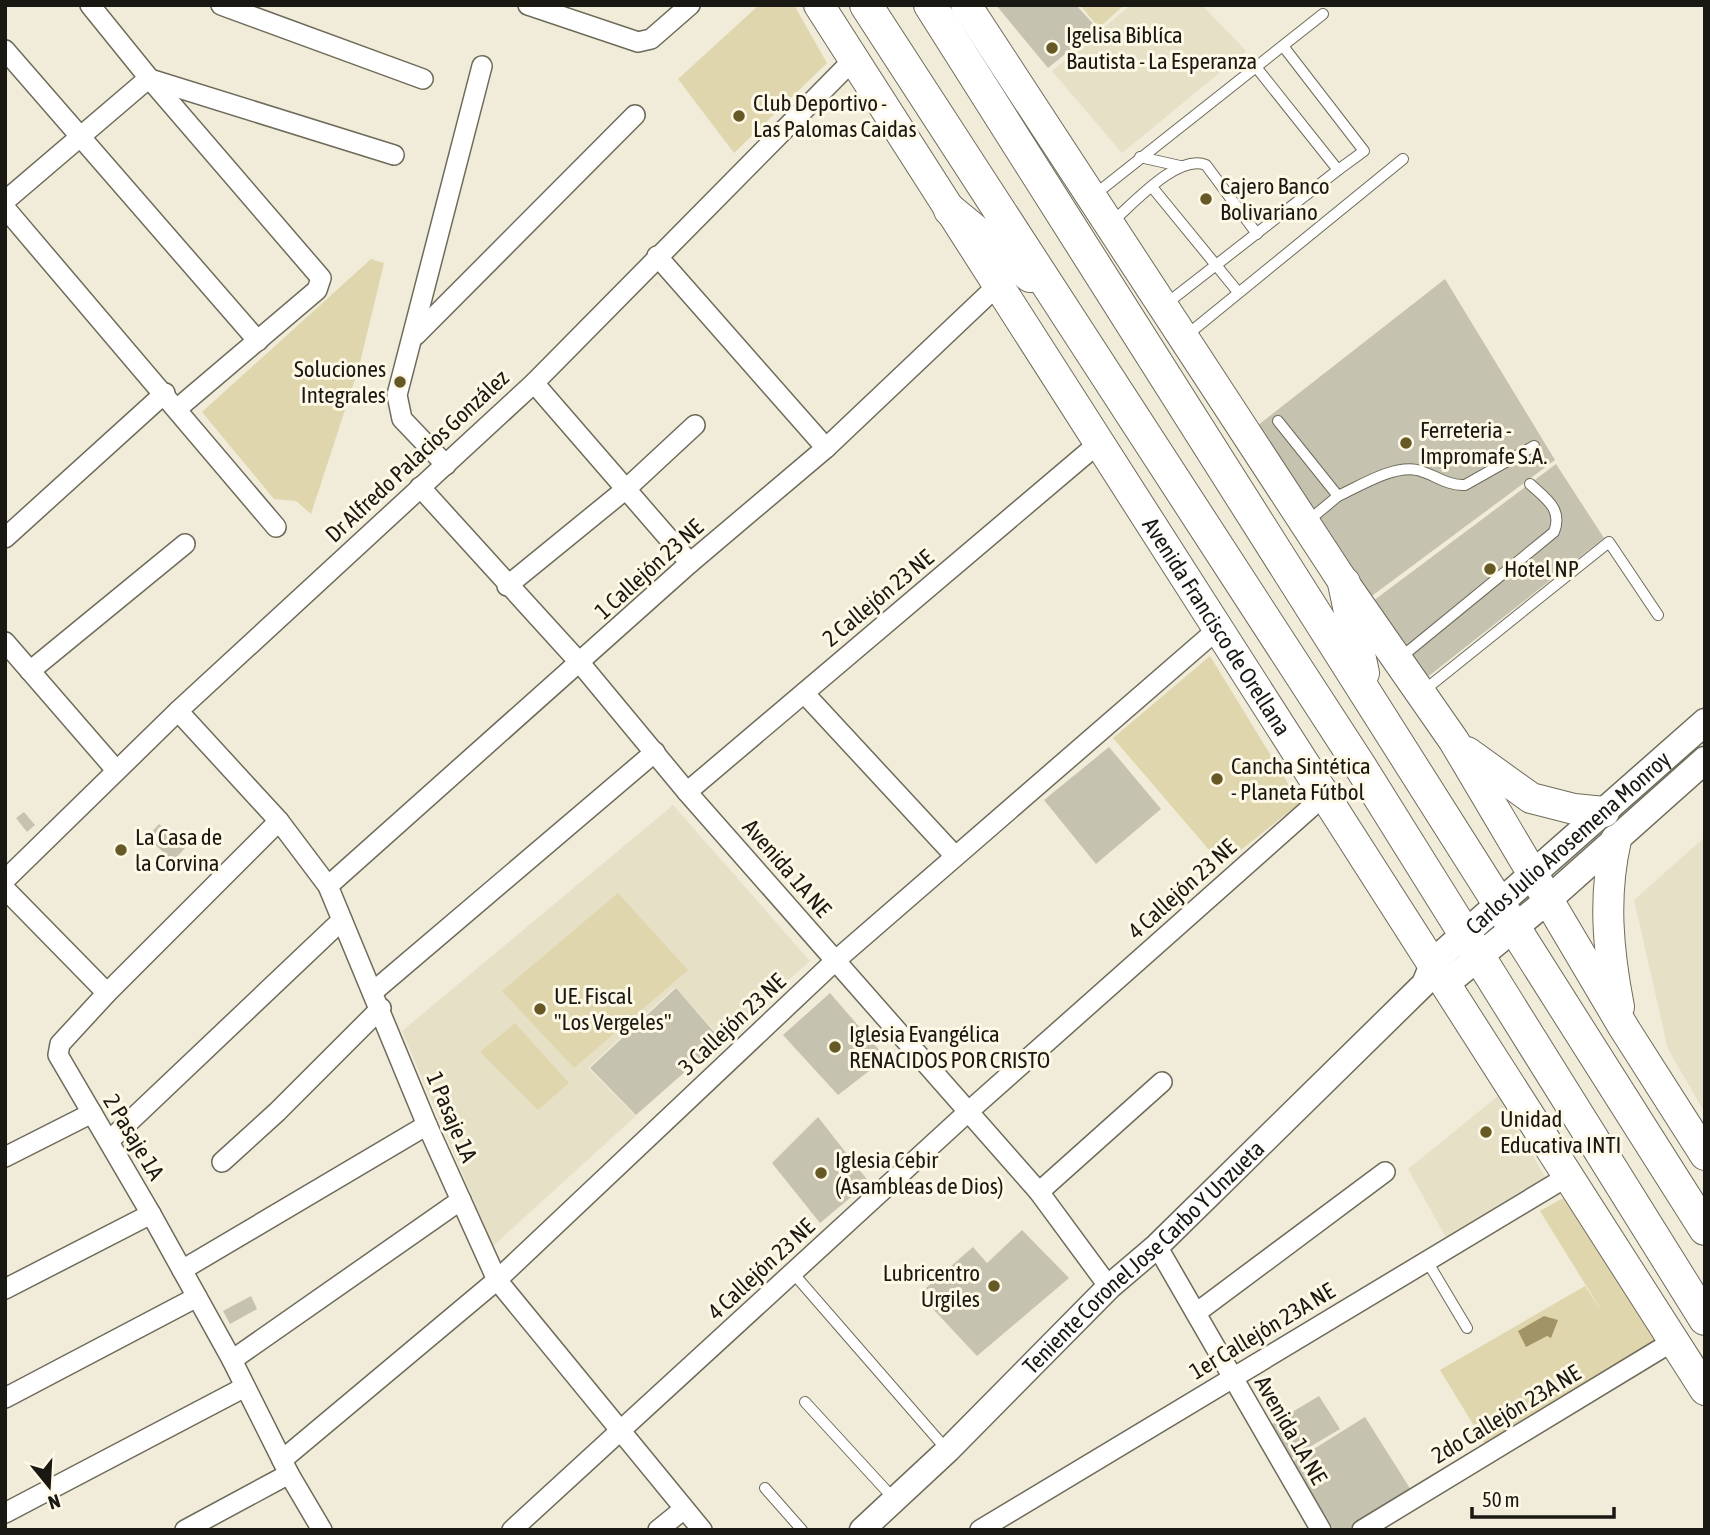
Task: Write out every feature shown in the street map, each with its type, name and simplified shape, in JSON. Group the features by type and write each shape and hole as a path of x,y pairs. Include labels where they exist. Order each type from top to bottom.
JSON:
{"highway":[{"name":"Avenida Francisco de Orellana","path":"866,5 1471,945 1705,1319"},
{"path":"930,5 1705,1229"},
{"path":"950,209 1060,303"},
{"path":"1344,583 1358,657 1375,707"}],"main road":[{"name":"Avenida Francisco de Orellana","path":"819,5 1326,794 1434,976 1570,1175 1705,1390"},
{"path":"966,5 1304,524 1454,741 1624,1028 1705,1155"},
{"name":"Carlos Julio Arosemena Monroy","path":"1506,917 1532,875 1705,722"},
{"path":"1454,741 1531,798 1573,809 1604,812"},
{"name":"Carlos Julio Arosemena Monroy","path":"1434,976 1506,917 1548,900 1705,760"},
{"path":"1616,840 1607,887 1608,935 1624,1028"}],"street":[{"path":"5,538 171,401 258,341 317,290 321,278 149,78 90,5"},
{"path":"221,5 423,79"},
{"path":"528,5 638,42 651,39 690,5"},
{"path":"5,50 258,341"},
{"name":"Dr Alfredo Palacios González","path":"5,880 178,711 534,383 853,59"},
{"path":"446,465 398,413 397,396 482,66"},
{"path":"5,201 149,78"},
{"path":"149,78 394,155"},
{"path":"414,337 635,115"},
{"path":"5,208 276,527"},
{"path":"657,256 826,448"},
{"name":"1 Callejón 23 NE","path":"328,886 690,563 826,448 998,285"},
{"path":"534,383 690,563"},
{"path":"507,586 626,489 695,425"},
{"name":"2 Callejón 23 NE","path":"687,792 1100,442"},
{"name":"Avenida 1A NE","path":"420,487 507,586 580,663 687,792 1039,1192 1110,1287"},
{"path":"30,671 185,544"},
{"name":"3 Callejón 23 NE","path":"185,1530 285,1467 497,1280 835,961 1219,628"},
{"path":"5,642 116,770"},
{"path":"804,693 956,856"},
{"name":"1 Pasaje 1A","path":"178,711 279,821 328,886 378,1000 427,1125 497,1280 702,1530"},
{"path":"222,1162 277,1112 378,1000 655,752"},
{"name":"4 Callejón 23 NE","path":"512,1530 969,1111 1326,794"},
{"name":"2 Pasaje 1A","path":"279,821 107,993 57,1048 60,1061 151,1214 232,1360 285,1467 322,1530"},
{"path":"5,889 107,993"},
{"path":"110,1141 342,920"},
{"name":"Teniente Coronel Jose Carbo Y Unzueta","path":"862,1530 948,1450 1110,1287 1157,1246 1434,976"},
{"path":"1039,1192 1162,1082"},
{"path":"5,1157 92,1113"},
{"path":"182,1270 427,1125"},
{"path":"1196,1313 1385,1172"},
{"name":"1er Callejón 23A NE","path":"980,1530 1570,1175"},
{"path":"232,1360 461,1200"},
{"path":"5,1289 151,1214"},
{"name":"Avenida 1A NE","path":"1157,1246 1321,1530"},
{"path":"5,1398 197,1297"},
{"name":"2do Callejón 23A NE","path":"1362,1530 1675,1340"},
{"path":"5,1513 245,1387"},
{"path":"659,1530 684,1509"}],"lane":[{"path":"1091,198 1323,14"},
{"path":"1162,306 1364,151 1283,46"},
{"path":"1256,67 1338,170"},
{"path":"1140,158 1180,166"},
{"path":"1183,338 1404,159"},
{"path":"1109,224 1152,187 1191,161 1206,165 1257,234"},
{"path":"1152,187 1238,292"},
{"path":"1278,421 1338,496"},
{"path":"1304,524 1338,496 1404,470 1417,470 1455,486 1465,485 1534,446"},
{"path":"1397,660 1554,532 1558,520 1556,508 1530,484"},
{"path":"1420,693 1609,542 1658,615"},
{"path":"1427,1261 1467,1328"},
{"path":"793,1273 948,1450"},
{"path":"805,1402 894,1499"},
{"path":"765,1488 802,1530"}],"shaded area":[{"name":"Club Deportivo - Las Palomas Caidas","path":"759,5 794,5 827,63 734,153 678,79"},
{"path":"1080,5 1124,5 1099,28"},
{"path":"1131,5 1202,5 1246,51 1122,153 1052,71"},
{"path":"371,259 384,263 359,367 311,514 296,501 274,499 202,412"},
{"name":"Cancha Sintética - Planeta Fútbol","path":"1210,656 1300,803 1222,865 1113,738"},
{"name":"UE. Fiscal \"Los Vergeles\"","path":"673,805 810,961 722,1039 675,987 588,1068 636,1116 493,1246 402,1031"},
{"path":"1705,837 1705,1113 1668,1049 1634,900"},
{"path":"618,893 688,970 574,1068 502,991"},
{"path":"515,1023 569,1083 538,1110 480,1052"},
{"name":"Unidad Educativa INTI","path":"1498,1096 1548,1182 1447,1239 1408,1169"},
{"path":"1565,1197 1655,1340 1485,1444 1440,1370 1585,1286 1603,1313 1540,1211"},
{"path":"1544,1316 1558,1320 1551,1338 1547,1336 1526,1347 1518,1331"}],"building":[{"name":"Igelisa Biblíca Bautista - La Esperanza","path":"996,5 1076,5 1097,28 1048,68"},
{"name":"Ferreteria - Impromafe S.A.","path":"1445,279 1555,460 1369,598 1257,426"},
{"name":"Hotel NP","path":"1556,464 1604,538 1425,679 1373,601"},
{"path":"1109,747 1161,809 1096,864 1044,800"},
{"path":"24,812 35,825 27,832 16,818"},
{"path":"159,824 185,848 173,861 147,837"},
{"path":"676,988 721,1040 636,1115 590,1068"},
{"name":"Iglesia Evangélica RENACIDOS POR CRISTO","path":"830,993 886,1058 838,1095 783,1035"},
{"name":"Iglesia Cebir (Asambleas de Dios)","path":"818,1117 869,1182 820,1223 772,1163"},
{"name":"Lubricentro Urgiles","path":"1022,1230 1069,1278 977,1356 919,1294 973,1247 987,1263"},
{"path":"251,1296 257,1309 230,1324 223,1311"},
{"path":"1319,1396 1340,1429 1286,1461 1267,1427"},
{"path":"1365,1417 1411,1490 1347,1530 1334,1530 1293,1462"}],"place":[{"name":"Igelisa Biblíca Bautista - La Esperanza","path":"1052,48"},
{"name":"Club Deportivo - Las Palomas Caidas","path":"739,116"},
{"name":"Cajero Banco Bolivariano","path":"1206,199"},
{"name":"Soluciones Integrales","path":"400,382"},
{"name":"Ferreteria - Impromafe S.A.","path":"1406,443"},
{"name":"Hotel NP","path":"1490,569"},
{"name":"Cancha Sintética - Planeta Fútbol","path":"1217,779"},
{"name":"La Casa de la Corvina","path":"121,850"},
{"name":"UE. Fiscal \"Los Vergeles\"","path":"540,1009"},
{"name":"Iglesia Evangélica RENACIDOS POR CRISTO","path":"835,1047"},
{"name":"Unidad Educativa INTI","path":"1486,1132"},
{"name":"Iglesia Cebir (Asambleas de Dios)","path":"821,1173"},
{"name":"Lubricentro Urgiles","path":"994,1286"}]}
